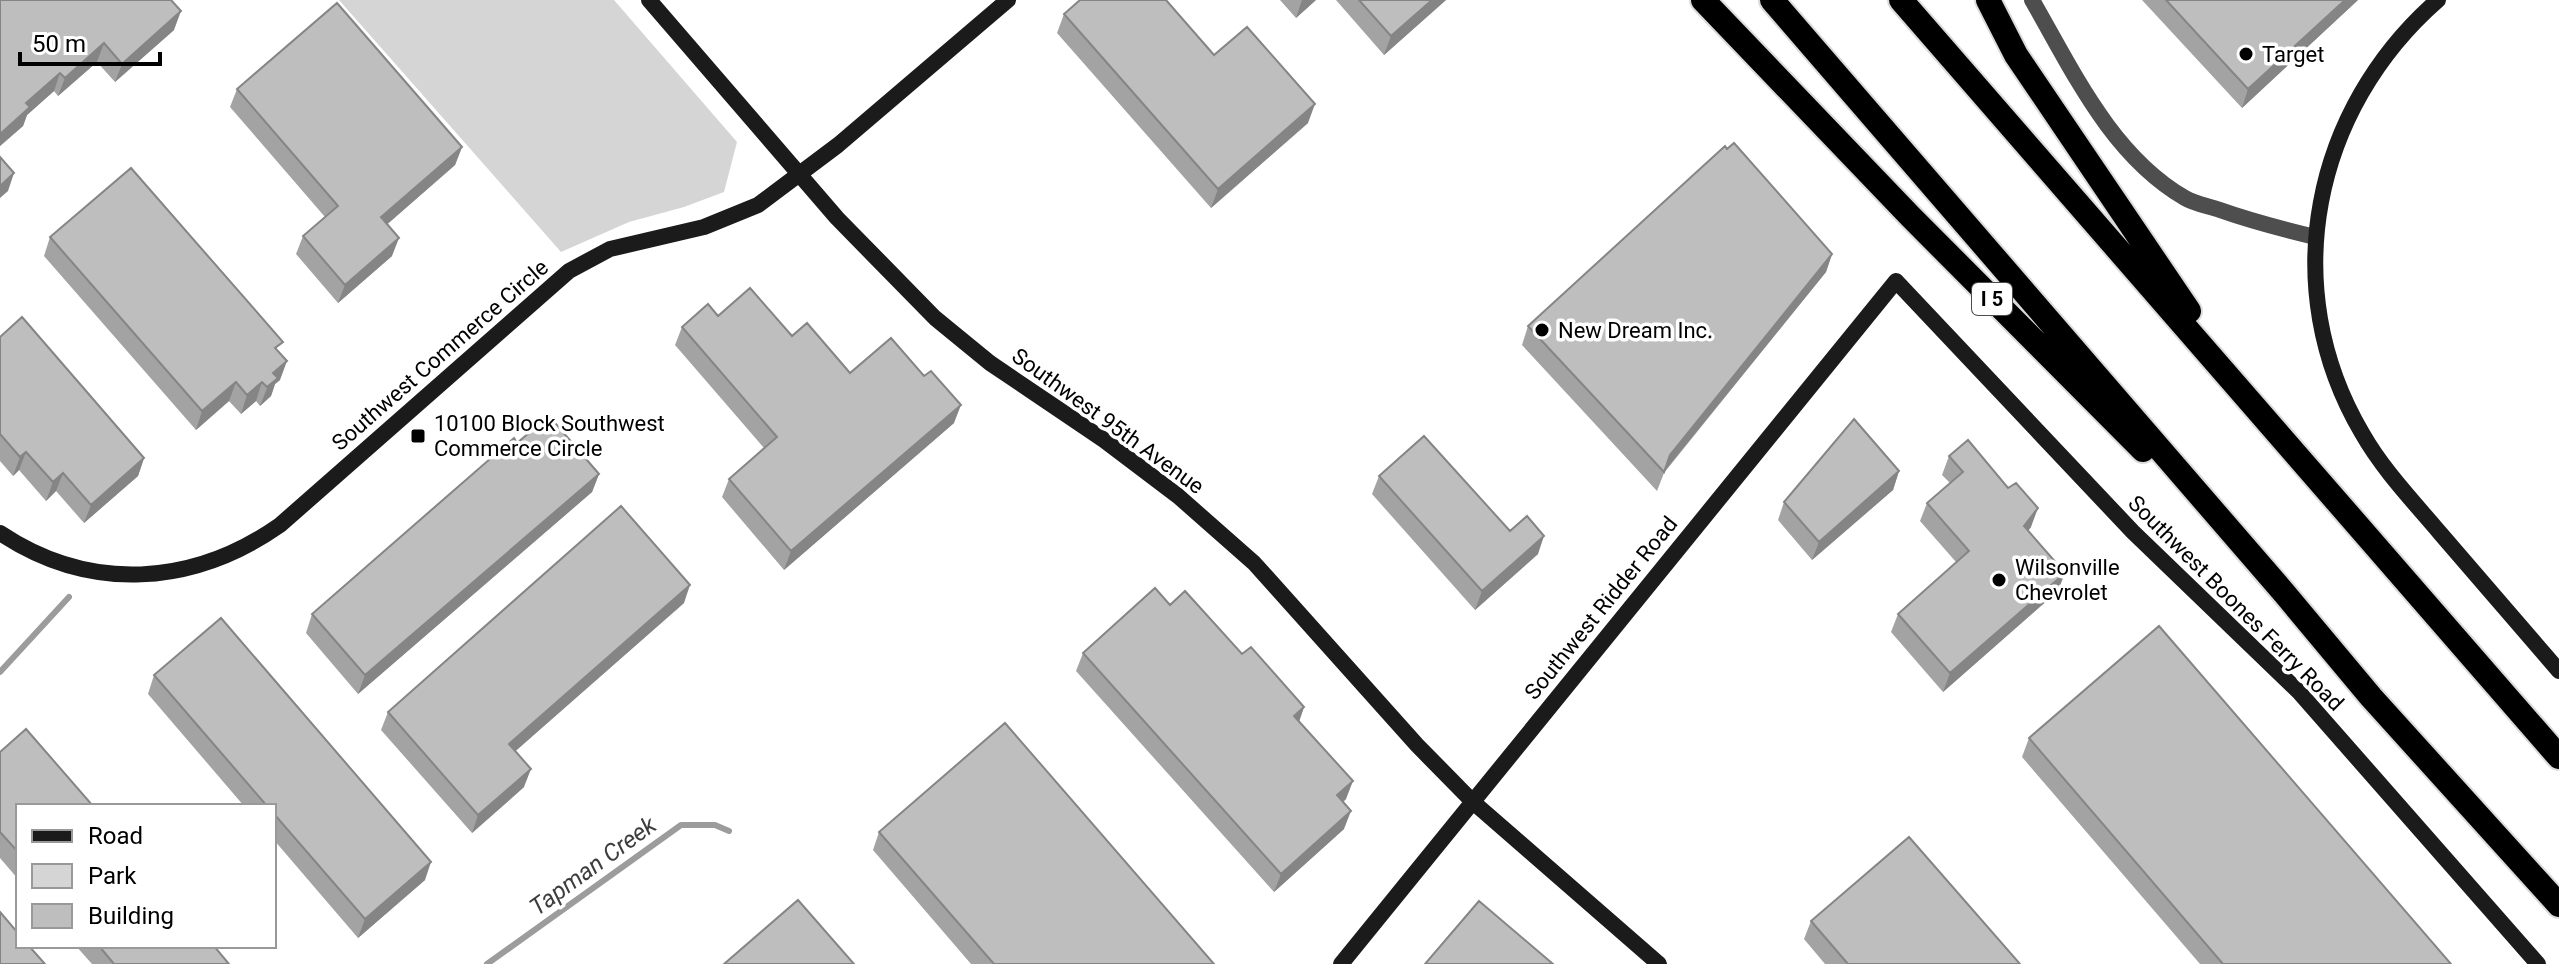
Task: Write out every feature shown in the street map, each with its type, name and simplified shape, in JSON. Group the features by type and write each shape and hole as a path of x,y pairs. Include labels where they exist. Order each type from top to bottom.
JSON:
{"highway":[{"name":"I 5","path":"1703,0 1910,216 2285,594"},
{"name":"I 5","path":"1772,0 2371,697 2559,905"},
{"path":"1901,0 2559,757"},
{"path":"1988,0 2016,55 2089,159 2241,390"}],"street":[{"name":"Southwest 95th Avenue","path":"649,0 798,174 935,318 990,363 1104,440 1178,496 1254,563 1417,745 1473,802 1659,964"},
{"name":"Southwest Commerce Circle","path":"0,533 48,559 123,575 191,568 247,547 280,525 569,271 610,249 659,239 735,216 758,205 838,145 1008,0"},
{"path":"2032,0 2091,101 2119,140 2149,172 2187,199 2264,225 2315,237"},
{"path":"2438,0 2405,31 2380,61 2351,110 2325,180 2315,237 2323,333 2338,383 2378,459 2559,671"},
{"name":"Southwest Ridder Road","path":"1341,964 1896,281"},
{"name":"Southwest Boones Ferry Road","path":"1896,281 2133,532 2299,692 2538,964"}],"green space":[{"path":"339,0 614,0 737,142 724,192 629,222 561,252"}],"building":[{"path":"0,0 171,0 181,11 122,64 104,43 65,78 60,73 26,103 30,107 0,134"},
{"path":"1080,0 1166,0 1214,55 1247,27 1315,104 1218,189 1064,14"},
{"path":"1359,0 1432,0 1391,36"},
{"name":"Target","path":"2166,0 2345,0 2248,89"},
{"path":"337,3 462,147 381,217 399,238 345,285 303,236 338,206 237,89"},
{"path":"1734,143 1832,254 1670,455 1664,472 1528,326 1725,146 1727,149"},
{"path":"0,157 14,173 0,186"},
{"path":"131,168 283,342 275,348 287,361 273,373 278,378 267,387 262,382 247,395 236,382 202,411 50,237"},
{"path":"750,288 792,336 807,323 850,373 891,338 924,376 931,371 961,405 791,551 729,479 777,437 682,327 708,304 718,316"},
{"path":"22,317 144,458 91,505 63,473 53,482 26,452 20,457 0,434 0,337"},
{"path":"549,416 599,474 365,675 312,614 514,438 517,443"},
{"path":"1854,419 1899,471 1819,542 1784,502"},
{"path":"1424,436 1510,531 1527,516 1544,536 1482,591 1379,476"},
{"name":"Wilsonville Chevrolet","path":"1968,440 2008,488 2016,483 2038,508 2024,526 2065,573 1950,673 1898,614 1969,551 1927,503 1963,472 1949,456"},
{"path":"621,506 690,585 509,744 531,769 478,815 388,712"},
{"path":"1155,588 1170,605 1185,591 1242,654 1251,647 1304,707 1294,716 1353,781 1337,795 1351,811 1281,874 1083,653"},
{"path":"221,618 431,862 365,919 276,816 276,804 265,804 154,675"},
{"path":"2159,626 2451,964 2223,964 2029,738"},
{"path":"1005,723 1214,964 994,964 879,832"},
{"path":"26,729 91,804 16,804 16,850 0,832 0,752"},
{"path":"1909,837 2020,964 1848,964 1811,921"},
{"path":"798,900 854,964 724,964"},
{"path":"1479,901 1553,964 1425,964"},
{"path":"0,912 16,931 16,948 31,948 45,964 0,964"},
{"path":"101,948 216,948 229,964 114,964"}],"waterway":[{"name":"Tapman Creek","path":"0,672 69,597"},
{"name":"Tapman Creek","path":"487,964 681,825 715,825 729,831"}],"place":[{"name":"Target","path":"2246,54"},
{"name":"New Dream Inc.","path":"1542,330"},
{"name":"10100 Block Southwest Commerce Circle","path":"418,436"},
{"name":"Wilsonville Chevrolet","path":"1999,580"}]}
